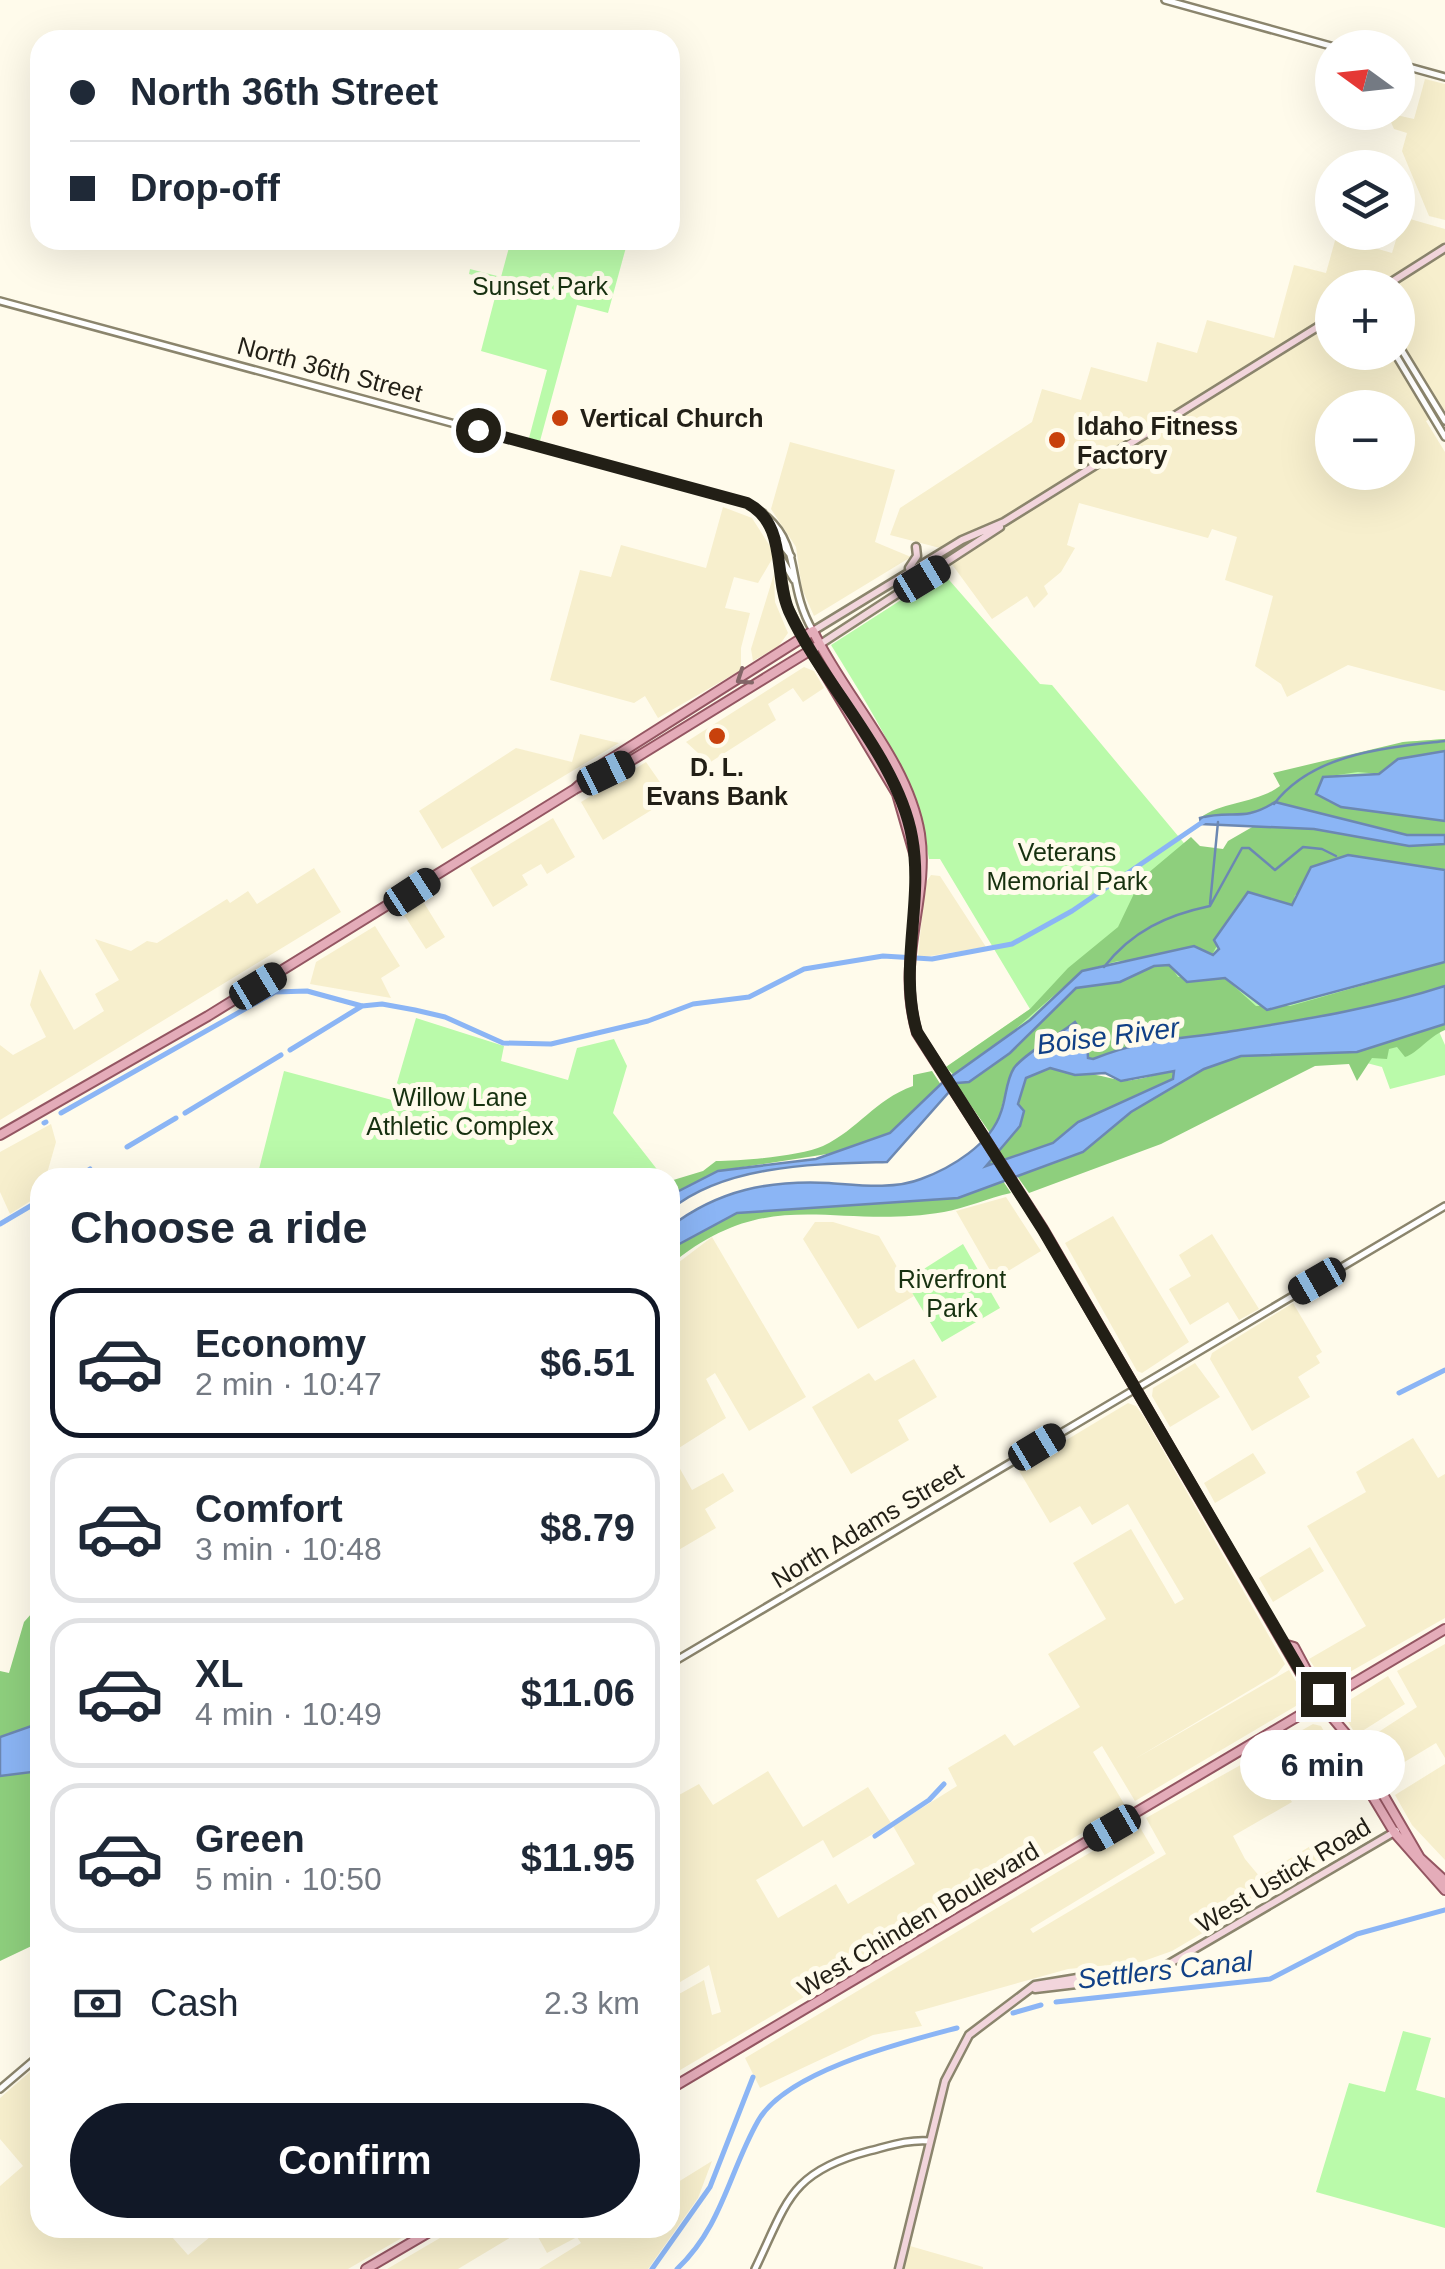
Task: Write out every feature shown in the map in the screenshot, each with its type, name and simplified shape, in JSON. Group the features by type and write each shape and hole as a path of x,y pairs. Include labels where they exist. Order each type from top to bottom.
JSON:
{"main road":[{"path":"1410,270 1445,248"},
{"path":"0,1135 258,986 574,789 630,748 803,637 938,554 1004,522 1315,329"},
{"path":"574,789 665,740 815,648 990,537 1004,522"},
{"path":"897,580 915,562 916,548"},
{"path":"905,590 937,563 938,554"},
{"path":"813,632 815,648"},
{"path":"803,637 815,648 910,799 920,835 908,967 908,1001 917,1032 1022,1197 1312,1691 1324,1702 1341,1732 1344,1747 1397,1830 1445,1890"},
{"path":"665,740 664,734 682,717"},
{"path":"606,773 630,755 630,748"},
{"name":"West Chinden Boulevard","path":"680,2083 1445,1629"},
{"path":"1397,1830 1445,1880"},
{"name":"West Ustick Road","path":"898,2269 945,2081 964,2044 984,2020 1034,1988 1127,1978 1129,1974 1157,1968 1186,1955 1397,1830"},
{"path":"366,2269 419,2238"}],"street":[{"path":"1165,0 1315,42"},
{"path":"1415,69 1445,77"},
{"name":"North 36th Street","path":"0,301 747,503 763,513"},
{"path":"1405,370 1445,438"},
{"path":"1414,370 1445,421"},
{"path":"763,513 794,580"},
{"path":"763,513 770,515 784,532 793,557 796,599 813,632"},
{"path":"774,538 782,540 793,557"},
{"path":"781,558 786,604 803,637"},
{"name":"North Adams Street","path":"680,1658 1445,1206"},
{"path":"0,2089 30,2064"},
{"path":"755,2269 780,2209 811,2176 848,2157 907,2141 930,2141"}],"shaded area":[{"path":"1425,79 1445,84 1445,220 1429,216 1415,182 1415,150 1402,150 1407,133 1397,130 1415,130"},
{"path":"1415,220 1445,229 1445,410 1426,421 1445,452 1445,691 1348,665 1287,697 1281,684 1255,666 1273,596 1225,580 1237,537 1212,529 1208,538 1079,503 1067,545 1075,548 1061,572 1044,586 1048,594 1034,608 1027,596 992,619 940,548 890,535 900,508 1032,422 1042,389 1081,400 1091,367 1147,382 1157,342 1197,353 1207,320 1274,338 1294,265 1315,270 1315,370 1415,370 1415,270 1327,270 1332,250 1415,250"},
{"path":"790,442 895,470 875,542 911,557 814,616 802,589 796,547 771,509"},
{"path":"723,507 752,518 775,554 758,583 734,577 725,608 750,613 741,648 741,670 658,718 645,696 634,703 550,680 580,570 611,577 621,545 706,568"},
{"path":"774,574 775,602 788,633 778,647 753,661 751,649"},
{"path":"804,667 814,671 824,688 803,702 793,688 768,704 776,720 709,763 686,742"},
{"path":"580,734 619,743 442,849 419,811 516,748 572,762"},
{"path":"646,762 671,798 603,840 581,802"},
{"path":"553,818 575,857 547,874 541,864 522,875 528,885 493,907 470,868"},
{"path":"314,868 341,912 0,1120 0,1045 13,1055 46,1037 30,1005 40,969 74,1030 104,1011 95,994 119,980 95,939 131,951 147,941 157,943 227,899 230,903 248,891 257,904"},
{"path":"931,875 940,876 986,947 918,958 925,884"},
{"path":"421,898 445,937 426,949 401,910"},
{"path":"375,926 400,966 381,978 391,998 310,984 316,962"},
{"path":"51,1124 56,1142 49,1168 30,1168 30,1201 10,1214 0,1192 0,1152"},
{"path":"1006,1197 1041,1251 995,1279 956,1211"},
{"path":"1113,1216 1189,1342 1142,1373 1137,1371 1065,1243"},
{"path":"815,1222 833,1222 879,1236 914,1296 858,1329 803,1239"},
{"path":"1212,1234 1259,1309 1239,1320 1228,1302 1190,1325 1169,1289 1191,1276 1179,1255"},
{"path":"712,1237 806,1397 749,1431 715,1373 706,1379 726,1418 680,1447 680,1261"},
{"path":"1293,1303 1322,1352 1316,1356 1320,1363 1298,1377 1310,1397 1252,1431 1210,1359 1212,1353"},
{"path":"914,1359 937,1397 898,1420 909,1440 851,1474 812,1407 869,1373 875,1381"},
{"path":"1195,1363 1220,1397 1170,1427 1152,1396 1153,1388"},
{"path":"1128,1403 1136,1406 1285,1664 1277,1674 1133,1760 1289,1670 1303,1693 1301,1703 1135,1801 1102,1746 1093,1752 1126,1807 680,2070 680,1993 704,1980 712,2015 721,2012 709,1965 680,1982 680,1794 699,1784 713,1805 768,1771 803,1827 868,1787 891,1823 833,1858 823,1840 756,1880 778,1918 836,1884 848,1904 915,1864 893,1826 957,1786 948,1768 1005,1734 1014,1746 1080,1707 1048,1654 1106,1619 1073,1563 1131,1529 1175,1604 1184,1599 1128,1504 1092,1525 1080,1506 1050,1523 1018,1469"},
{"path":"1413,1438 1438,1478 1445,1474 1445,1618 1332,1682 1324,1682 1309,1659 1366,1626 1307,1526 1366,1492 1356,1472"},
{"path":"1253,1453 1266,1473 1215,1503 1204,1483"},
{"path":"680,1469 692,1490 723,1473 734,1491 705,1509 716,1528 680,1549"},
{"path":"1310,1547 1324,1571 1273,1602 1259,1578"},
{"path":"1445,1644 1445,1758 1436,1743 1383,1775 1363,1742 1417,1707 1397,1671"},
{"path":"1388,1676 1405,1704 1356,1735 1342,1712 1345,1703"},
{"path":"1313,1724 1321,1726 1333,1747 1289,1774 1272,1747"},
{"path":"1262,1753 1292,1802 1233,1836 1245,1859 1260,1877 1317,1842 1326,1860 1172,1951 1141,1962 1068,1969 915,2012 922,2026 873,2035 760,2088 745,2058 1138,1824 1155,1853 1030,1929 1033,1933 1166,1854 1146,1818"},
{"path":"1445,1764 1445,1860 1412,1825 1395,1795"},
{"path":"30,2072 30,2238 173,2238 188,2255 209,2238 402,2238 348,2269 0,2269 0,2186 23,2166 0,2139 0,2098"},
{"path":"712,2161 698,2198 680,2224 680,2181"},
{"path":"440,2238 509,2238 458,2269 387,2269"},
{"path":"539,2238 575,2238 547,2253"},
{"path":"578,2238 670,2238 648,2269 539,2269 581,2243"},
{"path":"910,2246 983,2267 983,2269 904,2269"}],"green space":[{"name":"Sunset Park","path":"508,250 625,250 608,313 577,305 540,441 529,438 547,370 481,351 499,282 469,274 470,269 501,277"},
{"name":"Veterans Memorial Park","path":"943,573 1040,684 1052,685 1234,903 1265,798 1403,742 1445,739 1445,986 1395,1002 1030,1020 954,1076 946,1067 1030,1009 940,859 929,859 923,829 903,774 831,645"},
{"path":"1445,739 1445,751 1398,759 1379,774 1358,772 1323,777 1341,807 1445,821 1445,835 1407,835 1275,802 1246,814 1200,818 1271,792 1280,786 1273,773 1403,742"},
{"path":"1254,826 1314,829 1409,846 1445,844 1445,870 1415,867 1295,895 1293,905 1260,895 1241,900 1212,955 1118,961 1082,971 958,1079 946,1067 1030,1009 1068,968 1118,927 1141,879 1191,837 1200,846 1223,849 1228,841"},
{"path":"1445,962 1445,986 1418,994 1310,1018 1143,1045 1093,1059 1088,1059 1075,1022 1011,1072 996,1128 990,1133 958,1087 957,1083 969,1082 1010,1053 1076,988 1120,982 1154,966 1170,965 1178,977 1225,978 1256,1006 1290,1006"},
{"name":"Willow Lane Athletic Complex","path":"416,1018 504,1046 501,1061 568,1080 577,1048 614,1039 627,1066 613,1113 656,1168 259,1168 284,1071 392,1100"},
{"path":"1445,1024 1445,1030 1410,1055 1405,1057 1397,1047 1389,1049 1387,1059 1372,1058 1357,1081 1349,1064 1315,1066 1161,1144 1029,1193 1017,1176 1083,1152 1131,1112 1204,1069 1241,1056 1357,1052"},
{"path":"1437,1027 1445,1045 1445,1075 1390,1089 1382,1067 1359,1061"},
{"path":"1050,1068 1125,1081 1174,1070 1173,1079 1078,1122 1054,1143 996,1166 985,1166 1020,1126 1018,1104 1026,1078"},
{"path":"932,1071 941,1085 890,1133 846,1151 718,1171 680,1192 680,1178 703,1171 716,1161 786,1155 823,1146 888,1099 913,1086 913,1075"},
{"path":"1003,1181 1011,1193 944,1212 772,1217 740,1224 680,1258 680,1242 737,1213 958,1198"},
{"name":"Riverfront Park","path":"963,1244 1000,1308 942,1342 905,1281"},
{"path":"30,1615 30,1726 0,1737 0,1671 9,1673 24,1622"},
{"path":"30,1772 30,1947 0,1961 0,1776"},
{"path":"1403,2031 1431,2038 1416,2090 1445,2098 1445,2228 1316,2192 1349,2083 1385,2092"}],"water":[{"path":"1445,751 1445,821 1341,807 1316,794 1323,777 1379,774 1398,759"},
{"path":"1275,802 1407,835 1445,835 1445,844 1409,846 1314,829 1201,824 1200,818 1245,814"},
{"path":"1348,855 1445,870 1445,962 1267,1010 1225,978 1187,982 1169,965 1154,966 1120,982 1076,988 1010,1053 969,1082 957,1083 887,1162 802,1166 745,1175 718,1183 680,1203 680,1190 718,1171 816,1159 890,1133 942,1083 1030,1020 1082,971 1194,946 1213,955 1219,949 1214,940 1248,892 1292,905 1311,867"},
{"path":"1445,986 1445,1024 1357,1052 1241,1056 1204,1069 1131,1112 1083,1152 958,1198 737,1213 680,1244 680,1220 707,1204 745,1190 786,1183 899,1185 945,1168 979,1144 996,1124 1009,1078 1019,1062 1075,1022 1087,1040 1088,1058 1093,1059 1145,1043 1364,1007","holes":["1050,1068 1075,1075 1105,1073 1121,1081 1174,1071 1173,1079 1078,1122 1053,1143 986,1166 1020,1126 1024,1111 1018,1104 1026,1078"]},
{"path":"30,1726 30,1772 0,1776 0,1737"}],"waterway":[{"path":"1274,804 1290,787 1329,764 1375,751 1445,741"},
{"path":"61,1113 275,992 307,991 362,1006 382,1004 415,1010 445,1017 503,1043 551,1044 648,1021 693,1004 749,997 804,969 883,956 932,959 1012,944 1072,911 1204,821"},
{"path":"1210,904 1218,822"},
{"path":"1104,967 1151,926 1210,906 1242,848 1249,848 1275,870 1303,847 1322,849 1336,856"},
{"path":"290,1050 362,1006"},
{"path":"185,1113 281,1055"},
{"path":"127,1147 176,1118"},
{"path":"0,1224 30,1206"},
{"path":"1399,1393 1445,1370"},
{"path":"875,1836 929,1800 944,1784"},
{"name":"Settlers Canal","path":"1056,2002 1270,1979 1357,1934 1445,1910"},
{"name":"Settlers Canal","path":"1013,2013 1041,2005"},
{"name":"Settlers Canal","path":"677,2269 705,2235 748,2140 772,2103 793,2087 848,2061 957,2028"},
{"path":"680,2229 710,2187 753,2077"},
{"path":"652,2269 674,2238"}],"place":[{"name":"Vertical Church","path":"560,418"},
{"name":"Idaho Fitness Factory","path":"1057,440"},
{"name":"D. L. Evans Bank","path":"717,736"}],"route":[{"path":"478,430 747,503 763,513 764,522 777,542 783,591 791,616 876,756 910,828 918,869 908,1001 917,1032 1043,1230 1316,1698 1324,1702 1323,1694"}],"water label":[{"name":"Boise River","path":"1108,1036"}]}
